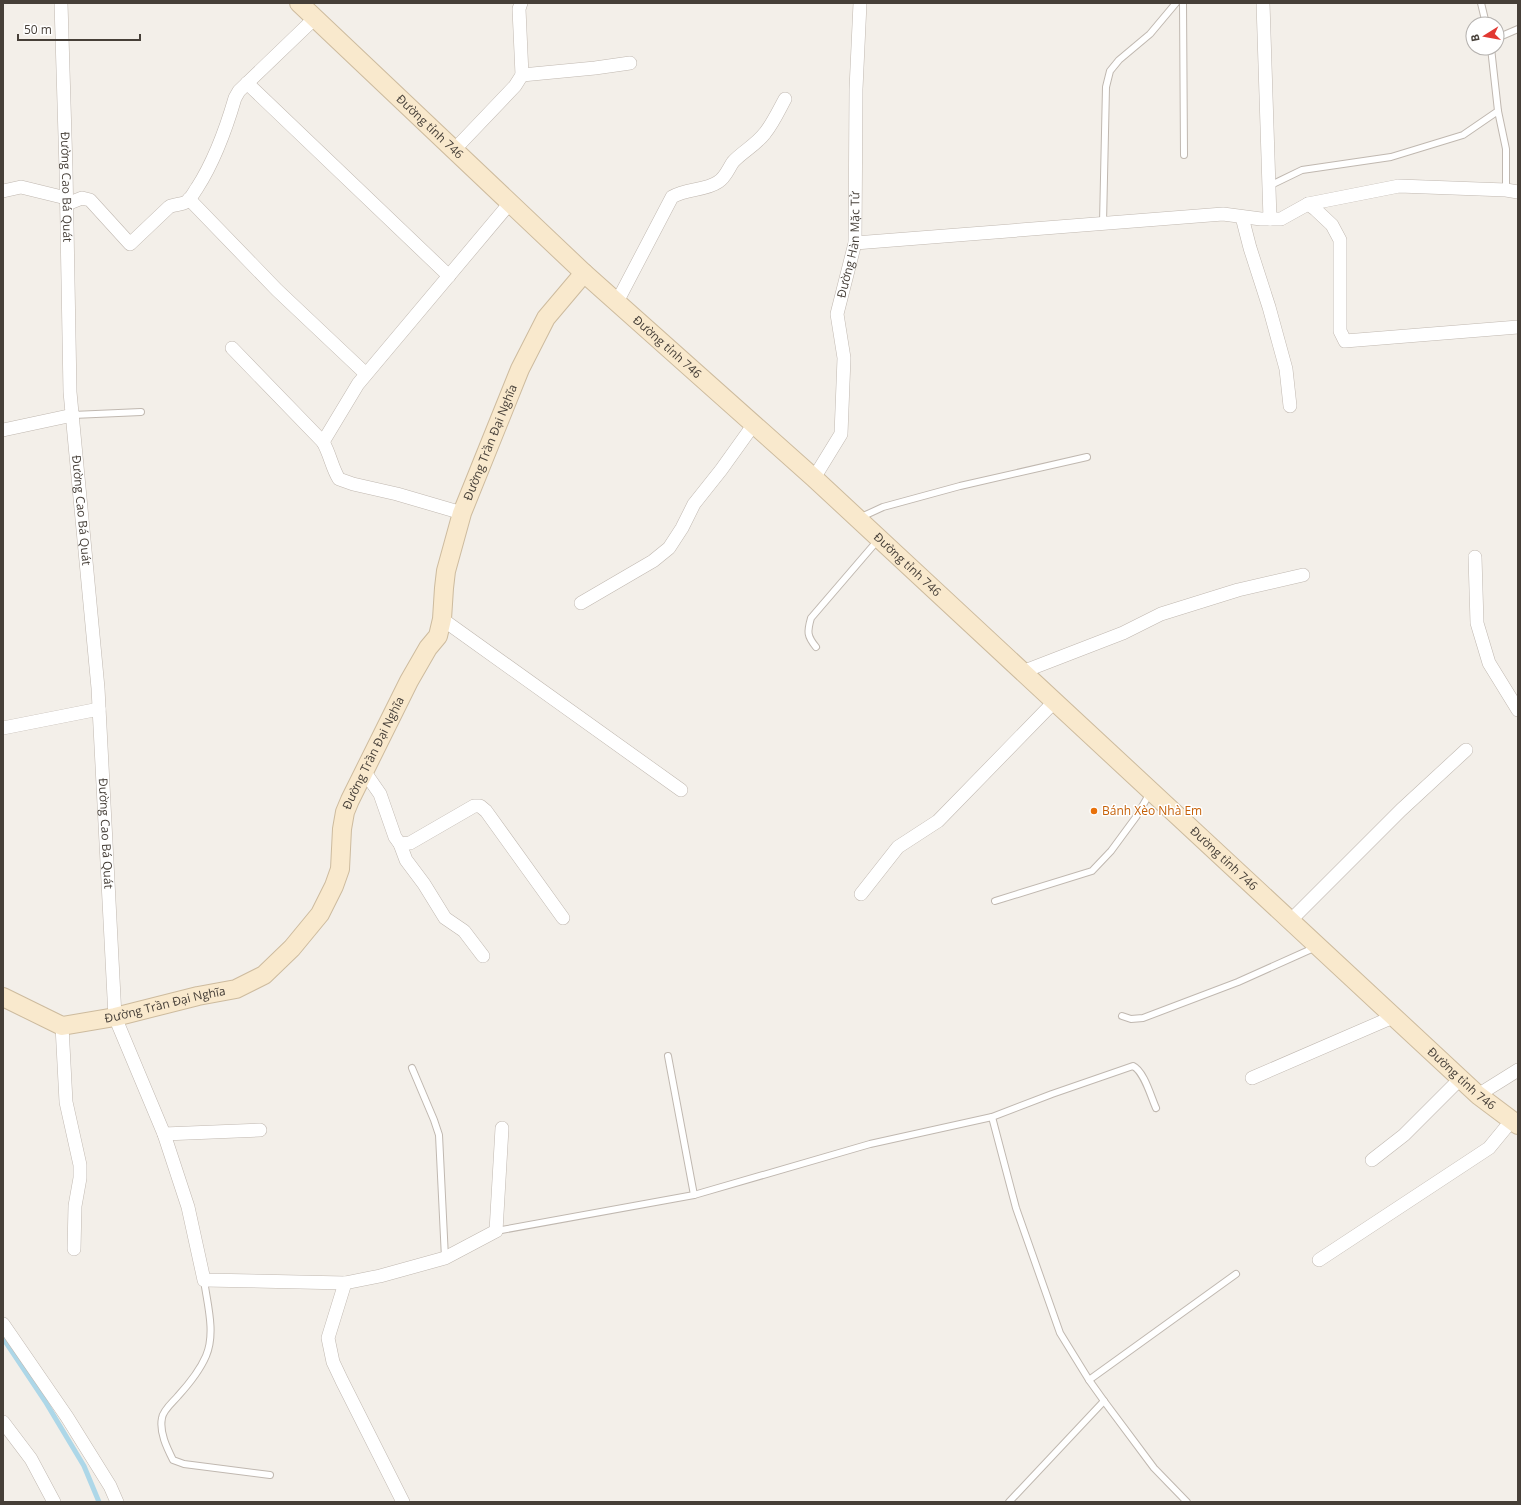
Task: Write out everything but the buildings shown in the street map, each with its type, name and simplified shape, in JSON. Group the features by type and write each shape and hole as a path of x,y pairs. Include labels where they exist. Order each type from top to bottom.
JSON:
{"main road":[{"name":"Đường tỉnh 746","path":"299,3 584,273 814,478 1460,1079 1478,1095 1515,1122"},
{"name":"Đường Trần Đại Nghĩa","path":"62,1026 115,1017 198,996 236,989 264,975 292,948 320,914 334,886 340,869 342,829 345,812 364,770 409,681 428,648 438,636 442,619 446,571 462,512 524,363 546,318 584,273"},
{"path":"3,997 62,1026"}],"street":[{"name":"Đường Cao Bá Quát","path":"61,3 67,201 70,392 99,709 115,1017 164,1134 188,1207 204,1280"},
{"path":"454,150 516,86 522,75 519,9 521,3"},
{"name":"Đường Hàn Mặc Tử","path":"814,478 841,434 844,358 836,314 855,243 856,89 860,3"},
{"path":"1263,3 1270,219"},
{"path":"3,191 21,187 67,201 82,198 90,200 130,244 169,207 174,204 185,203 190,199 216,154 235,98 247,83 315,18"},
{"path":"522,75 630,63"},
{"path":"247,83 449,276"},
{"path":"617,302 672,197 678,193 699,189 718,182 724,177 733,163 765,133 785,99"},
{"path":"855,243 1223,214 1242,217 1281,219 1308,204 1399,186 1512,191"},
{"path":"190,199 277,290 366,374"},
{"path":"323,442 358,384 510,203"},
{"path":"1308,204 1332,225 1340,240 1340,331 1345,341 1518,326"},
{"path":"1242,217 1250,248 1270,307 1286,369 1290,406"},
{"path":"232,348 323,442 329,454 334,471 339,479 353,484 397,494 462,512"},
{"path":"3,430 73,415"},
{"path":"581,603 653,561 669,548 682,528 694,504 754,424"},
{"path":"1475,557 1477,623 1489,663 1518,710"},
{"path":"1022,672 1123,633 1161,614 1238,590 1303,575"},
{"path":"442,619 681,790"},
{"path":"862,894 898,847 938,821 1054,702"},
{"path":"3,728 99,709"},
{"path":"1290,921 1401,810 1466,750"},
{"path":"364,770 380,794 395,837 400,844 406,860 424,884 445,918 464,931 484,956"},
{"path":"400,844 410,843 474,806 480,806 486,811 563,918"},
{"path":"1252,1078 1393,1017"},
{"path":"62,1026 66,1102 80,1165 80,1178 75,1206 74,1250"},
{"path":"1478,1095 1518,1070"},
{"path":"1372,1160 1404,1135 1460,1079"},
{"path":"1318,1260 1489,1148 1515,1122"},
{"path":"204,1280 345,1283 380,1276 445,1258 496,1231 502,1128"},
{"path":"164,1134 260,1130"},
{"path":"345,1283 328,1338 333,1362 404,1502"},
{"path":"3,1324 67,1417 110,1486 117,1502"},
{"path":"3,1422 31,1459 54,1502"}],"lane":[{"path":"1103,223 1106,87 1110,72 1118,60 1150,34 1176,3"},
{"path":"1183,3 1184,155"},
{"path":"1481,3 1484,16"},
{"path":"1505,35 1518,29"},
{"path":"1492,56 1498,111 1506,149 1512,191"},
{"path":"1269,186 1302,170 1391,157 1463,135 1498,111"},
{"path":"73,415 141,412"},
{"path":"857,519 883,507 937,492 1024,470 1087,457"},
{"path":"816,647 809,639 808,629 811,618 879,539"},
{"path":"996,901 1092,871 1111,851 1136,817 1151,792"},
{"path":"1122,1016 1131,1019 1142,1018 1238,982 1317,946"},
{"path":"668,1056 694,1195"},
{"path":"496,1231 694,1195 870,1144 992,1117 1052,1094 1133,1066 1138,1068 1142,1075 1156,1108"},
{"path":"412,1068 439,1135 445,1258"},
{"path":"992,1117 1016,1208 1060,1332 1089,1380 1154,1468 1187,1502"},
{"path":"1089,1380 1236,1274"},
{"path":"204,1280 210,1325 210,1340 207,1356 194,1377 167,1408 162,1417 162,1428 166,1447 172,1460 184,1464 270,1475"},
{"path":"1009,1502 1104,1401"}],"waterway":[{"path":"3,1338 45,1401 84,1466 99,1502"}],"place":[{"name":"Bánh Xèo Nhà Em","path":"1094,811"}]}
